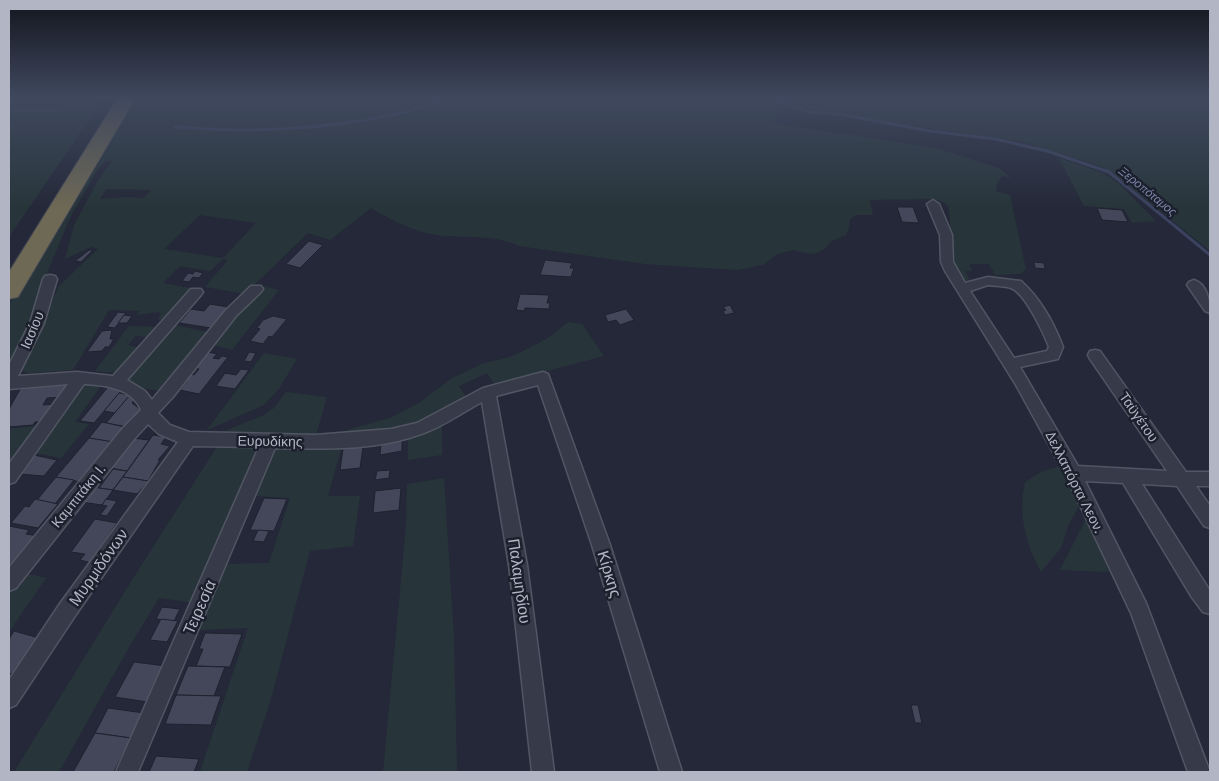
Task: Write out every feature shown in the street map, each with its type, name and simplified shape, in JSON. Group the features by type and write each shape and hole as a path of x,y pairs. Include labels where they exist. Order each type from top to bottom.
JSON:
{"highway":[{"path":"9,256 87,135"},
{"path":"9,291 104,135"}],"street":[{"name":"Δελλαπόρτα Λεον.","path":"933,204 946,236 949,267 1010,364 1073,473 1139,610 1199,772"},
{"name":"Ιασίου","path":"9,379 36,323 50,279"},
{"path":"963,288 988,281 1016,284 1032,302 1056,347 1053,355 1010,364"},
{"path":"1194,285 1210,308"},
{"name":"Καμπιτάκη Ι.","path":"9,582 129,433 168,393 231,313 256,290"},
{"path":"116,383 196,292"},
{"name":"Ταϋγέτου","path":"1095,355 1210,520"},
{"path":"9,477 80,378"},
{"name":"Ευρυδίκης","path":"9,383 80,378 116,383 136,391 145,401 153,419 163,429 189,438 347,441 391,436 421,428 488,392 543,378"},
{"name":"Κίρκης","path":"543,378 598,536 671,772"},
{"name":"Παλαμηδίου","path":"488,392 518,564 543,772"},
{"name":"Μυρμιδόνων","path":"9,698 66,612 189,438"},
{"name":"Τειρεσία","path":"127,772 270,441"},
{"path":"1073,473 1182,479 1210,478"},
{"path":"1128,476 1198,590 1210,606"}],"shaded area":[{"path":"9,135 78,135 9,237"},
{"path":"115,135 854,135 936,148 999,168 1011,178 1002,176 997,183 996,191 1010,195 1026,269 1020,274 995,275 989,264 969,264 972,271 965,271 970,279 963,281 958,273 953,254 948,206 934,199 870,200 873,215 856,215 850,219 846,235 830,242 826,248 817,253 810,254 793,250 777,254 763,265 737,270 645,264 519,246 501,240 437,235 407,227 371,208 330,240 308,233 245,294 205,287 228,260 223,259 210,271 180,266 163,283 194,289 165,322 158,319 161,314 159,312 137,315 139,311 109,310 73,370 28,373 23,371 23,367 59,286 98,249 91,247 65,259 74,225 97,182 112,161 106,161 98,169 71,216 49,268 35,315 9,368 9,305","holes":["106,189 151,190 143,198 100,199","200,215 256,223 223,258 164,249"]},
{"path":"978,135 1210,135 1210,251 1113,173 1100,166 1023,142"},
{"path":"1059,158 1103,173 1119,184 1156,221 1132,223 1124,209 1084,206"},
{"path":"264,286 279,290 232,350 210,344 244,305"},
{"path":"568,322 582,324 604,356 495,385 487,373 459,386 466,397 425,420 391,429 333,434 390,418 419,403 452,378 484,363 510,357 535,345 551,336"},
{"path":"171,324 211,333 163,389 144,388 126,380"},
{"path":"129,326 160,327 151,338 136,336 128,345 143,348 117,373 95,371"},
{"path":"264,353 297,359 279,389 264,405 207,430"},
{"path":"83,383 102,384 75,422 89,424 61,458 34,453"},
{"path":"286,392 327,397 316,435 220,433 264,415 274,408"},
{"path":"442,422 442,455 408,460 408,436"},
{"path":"43,425 9,473 9,429"},
{"path":"218,445 258,445 261,449 195,603 159,598 59,772 14,772 132,580"},
{"path":"342,446 328,496 360,496 353,546 310,551 271,699 247,772 200,772 248,628 197,630 224,564 269,563 290,498 255,496 276,450 280,447"},
{"path":"1060,466 1080,504 1069,524 1061,548 1041,572 1035,561 1024,528 1022,506 1025,482 1041,472"},
{"path":"444,478 454,638 457,772 383,772 406,527 407,484"},
{"path":"1086,519 1109,572 1060,570"},
{"path":"24,573 46,578 9,632 9,591"}],"building":[{"path":"897,207 913,207 919,223 902,222"},
{"path":"1097,208 1122,210 1128,222 1102,220"},
{"path":"309,241 323,245 300,268 286,264"},
{"path":"89,250 93,250 81,262 75,261"},
{"path":"545,260 572,263 570,268 574,268 571,277 540,275"},
{"path":"1034,262 1044,263 1045,269 1035,268"},
{"path":"195,271 203,273 199,278 193,277 189,282 182,281 188,273 193,274"},
{"path":"520,294 549,295 547,303 550,303 549,309 525,308 524,311 516,310"},
{"path":"210,304 228,307 221,316 224,316 211,328 179,323 191,309 204,311"},
{"path":"730,305 734,313 725,315 723,311 726,310 723,307"},
{"path":"626,309 634,320 620,325 616,320 608,322 605,315"},
{"path":"118,312 126,313 115,328 107,327"},
{"path":"124,315 132,316 127,323 118,323"},
{"path":"273,316 287,319 272,337 269,336 263,344 250,341 260,329 257,328 263,320"},
{"path":"112,330 110,339 114,339 109,347 105,347 102,351 87,352 102,331"},
{"path":"208,352 217,354 213,358 228,357 199,394 180,390 187,381 184,381 189,374 194,375 199,369 196,368"},
{"path":"249,352 256,353 251,362 244,361"},
{"path":"241,369 249,370 235,389 216,386 225,373 236,375"},
{"path":"71,383 64,397 47,398 43,405 56,404 47,421 35,422 33,425 9,427 9,409 22,386"},
{"path":"108,387 122,390 94,423 80,421"},
{"path":"119,393 130,395 115,413 104,411"},
{"path":"130,395 137,397 132,403 141,410 127,427 106,423"},
{"path":"102,422 125,427 112,442 89,438"},
{"path":"153,435 166,437 161,444 170,446 158,460 160,460 148,481 123,477"},
{"path":"89,438 114,442 81,482 56,477"},
{"path":"132,438 149,440 127,471 110,468"},
{"path":"402,439 402,451 380,455 381,442"},
{"path":"363,447 360,468 340,470 343,449"},
{"path":"34,455 57,460 44,476 18,474"},
{"path":"113,469 127,471 113,490 99,488"},
{"path":"390,470 389,478 375,480 377,471"},
{"path":"56,477 74,480 55,504 37,500"},
{"path":"123,477 149,481 137,494 113,490"},
{"path":"92,487 113,490 102,505 81,502"},
{"path":"401,488 399,510 373,513 375,491"},
{"path":"264,498 287,499 274,531 250,530"},
{"path":"35,499 58,504 38,528 11,523 25,506 29,507"},
{"path":"106,499 117,501 107,516 100,515 107,506 102,505"},
{"path":"95,519 117,523 94,556 97,556 92,563 80,560 85,554 71,552"},
{"path":"9,526 29,530 26,534 39,536 16,565 9,564"},
{"path":"258,530 269,531 264,542 253,541"},
{"path":"162,607 180,609 174,621 156,619"},
{"path":"161,619 178,621 167,642 150,640"},
{"path":"14,631 39,638 13,674 9,673 9,639"},
{"path":"205,633 242,634 230,667 196,666 203,649 199,649"},
{"path":"134,662 166,666 147,702 115,697"},
{"path":"188,666 225,667 214,696 176,695"},
{"path":"176,695 221,696 211,725 165,724"},
{"path":"911,705 918,705 922,723 915,723"},
{"path":"108,708 144,713 131,738 95,733"},
{"path":"95,733 131,738 114,772 73,772"},
{"path":"156,756 199,759 194,772 149,772"}],"waterway":[{"name":"Ξεροπόταμος","path":"966,135 995,139 1047,151 1109,172 1210,255"}]}
